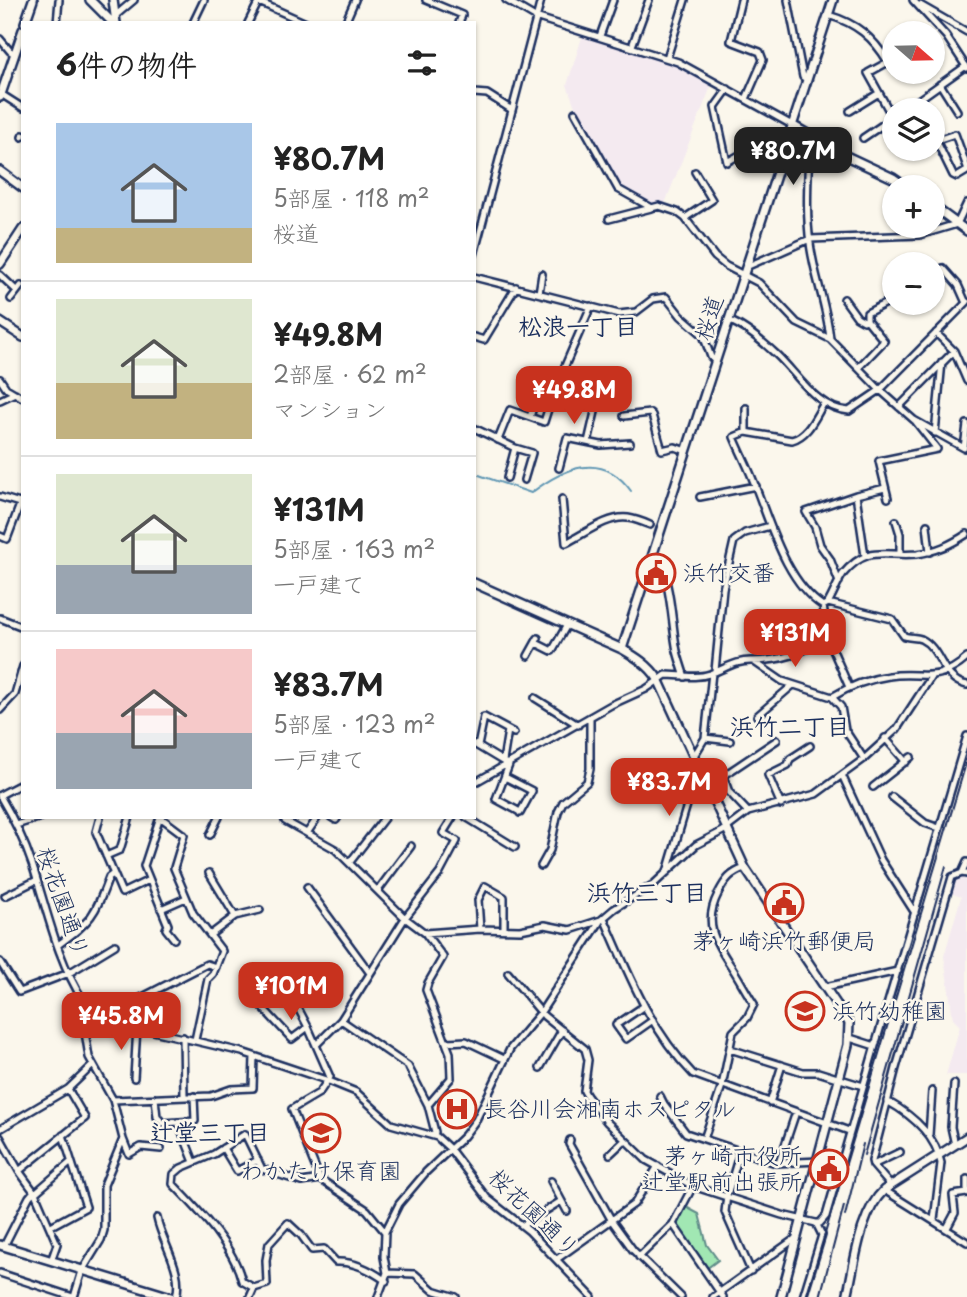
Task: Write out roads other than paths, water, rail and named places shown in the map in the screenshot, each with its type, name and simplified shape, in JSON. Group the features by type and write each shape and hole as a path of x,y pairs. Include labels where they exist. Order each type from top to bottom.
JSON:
{"street":[{"path":"26,21 33,0"},
{"path":"57,21 59,0"},
{"path":"90,0 115,20"},
{"path":"113,0 115,20"},
{"path":"115,20 134,0"},
{"path":"194,21 204,0"},
{"path":"346,21 355,0"},
{"path":"426,0 462,15 460,21"},
{"path":"506,0 535,17 667,58 728,89 851,159 886,175"},
{"path":"476,239 541,0"},
{"path":"600,36 613,0"},
{"path":"632,46 649,0"},
{"path":"667,58 685,0"},
{"path":"741,0 731,41 760,52 763,60 746,99"},
{"path":"788,0 803,77 807,79"},
{"name":"桜道","path":"621,649 833,0"},
{"path":"249,21 259,1 302,21"},
{"path":"915,2 928,7 967,32"},
{"path":"915,2 946,36 967,67 925,98"},
{"path":"828,15 851,22 880,49 888,62 868,73 882,98"},
{"path":"0,39 10,51 18,54 1,96 21,107"},
{"path":"940,85 957,111"},
{"path":"728,89 715,107 727,162 751,149"},
{"path":"476,93 487,94 512,110"},
{"path":"850,111 879,93"},
{"path":"575,111 618,189 652,208"},
{"path":"863,138 882,126"},
{"path":"945,138 955,134 967,169 957,177 953,175 945,158"},
{"path":"809,135 806,197 810,239 828,317 830,339"},
{"path":"0,171 21,187"},
{"path":"685,218 712,200 695,173"},
{"path":"744,271 810,239 920,235 957,224 967,203"},
{"path":"609,219 652,208 668,208 685,218 715,257 744,271 793,319 830,339 914,420 964,447 967,424"},
{"path":"945,215 967,231"},
{"path":"0,262 21,232"},
{"path":"729,320 776,355 824,403 849,411 880,390 967,302 958,285 945,270"},
{"path":"538,293 542,274"},
{"path":"0,275 19,288 11,299"},
{"path":"476,277 619,314 642,310 653,299 666,298 681,316 703,335 715,361"},
{"path":"476,338 484,340 516,287"},
{"path":"844,299 857,317 867,320"},
{"path":"859,367 884,341 867,320 867,313 882,305"},
{"path":"561,375 591,306"},
{"path":"0,321 21,336"},
{"path":"936,333 954,351 967,381"},
{"path":"899,407 954,351"},
{"path":"935,433 942,362"},
{"path":"0,379 6,388 21,397"},
{"path":"0,400 15,393"},
{"path":"498,440 507,409 544,422 551,400 537,396 530,417"},
{"path":"824,403 805,434 799,438 792,440 746,432 734,437 770,526 803,588 812,599 826,605 892,619 905,636 919,638 929,646 945,672 957,682 967,685"},
{"path":"746,408 746,432"},
{"path":"588,442 595,412"},
{"path":"624,416 650,413 662,450 675,447 686,451"},
{"path":"888,498 879,461 937,449 914,420"},
{"path":"476,429 515,448 540,456"},
{"path":"559,468 566,438 601,445 630,443"},
{"path":"507,478 515,448"},
{"path":"524,480 532,453"},
{"path":"700,497 756,486"},
{"path":"839,582 806,512 885,488"},
{"path":"856,495 865,556"},
{"path":"0,497 21,503"},
{"path":"562,499 566,543 620,518 627,517 650,525"},
{"path":"0,536 7,539 21,505"},
{"path":"896,521 900,534 900,553"},
{"path":"927,525 930,552"},
{"path":"694,756 705,738 723,589 734,541 745,533 770,526"},
{"path":"849,687 828,639 826,605 837,590 843,574 865,556 880,552 930,552 950,545 967,534"},
{"path":"653,554 659,560 667,588 677,652 685,677"},
{"path":"476,584 621,649 644,663 658,679 745,868 849,1023 850,1038 781,1297"},
{"path":"0,618 21,626"},
{"path":"528,656 537,640 552,651 567,625"},
{"path":"476,782 646,689 668,674 685,677 714,672 731,664 778,660 828,639"},
{"path":"832,697 849,687 891,675 931,677 945,672 967,658"},
{"path":"753,661 793,685 832,697 841,707 845,730 864,759"},
{"path":"0,710 15,694 21,673"},
{"path":"425,933 480,929 520,930 549,925 570,930 602,919 666,875 696,845 727,829 748,812 816,794 864,759 900,724 931,677"},
{"path":"757,716 793,685"},
{"path":"535,698 578,725"},
{"path":"505,777 532,791 520,813 496,800 505,777 511,732 484,717 476,745 506,763"},
{"path":"541,866 550,849 558,812 563,802 587,782 590,769 590,718"},
{"path":"508,973 541,1012 584,1049 589,1069 584,1091 607,1122 646,1160 693,1186 802,1220 820,1223 826,1216 967,736"},
{"path":"705,738 730,741"},
{"path":"873,787 909,759 885,738"},
{"path":"748,812 729,792 723,776 777,740"},
{"path":"780,805 768,775 788,765 789,757 810,746"},
{"path":"666,875 698,768"},
{"path":"842,775 881,860 915,913"},
{"path":"0,796 21,784"},
{"name":"桜花園通り","path":"0,796 16,825 58,945 84,1002 100,1015 119,1023 254,1056 329,1081 356,1092 391,1124 434,1136 450,1149 487,1198 523,1225 592,1297"},
{"path":"892,797 925,823 939,828"},
{"path":"0,813 8,809"},
{"path":"16,825 35,819"},
{"path":"99,819 96,832 122,893 149,880"},
{"path":"106,856 120,850 129,819"},
{"path":"159,819 144,866 168,925 166,929 174,939"},
{"path":"163,819 184,835 174,868 193,913 222,951 208,979 195,1040"},
{"path":"210,835 218,819"},
{"path":"284,819 335,849 350,862 405,918 425,933 443,957 426,990 447,1042 451,1078 428,1105"},
{"path":"307,833 317,819"},
{"path":"350,862 383,819"},
{"path":"317,1044 341,1020 405,918 440,873 457,841 443,833 452,819"},
{"path":"469,819 515,847"},
{"path":"379,889 408,847"},
{"path":"967,862 964,874 952,877 872,1161 888,1188 967,1242"},
{"path":"704,1139 722,1086 733,1032 747,1018 754,1004 715,942 711,923 713,908 730,874 745,868"},
{"path":"209,873 235,916"},
{"path":"58,945 85,925 96,912 109,877 113,874"},
{"path":"5,897 37,880"},
{"path":"480,929 478,900 485,886 504,898 505,929"},
{"path":"307,887 370,973"},
{"path":"161,909 187,898"},
{"path":"209,935 235,916 260,910"},
{"path":"602,919 644,1006 677,1058 693,1074 849,1131"},
{"path":"378,1297 387,1273 384,1258 385,1233 399,1204 426,1172 464,1136 475,1120 504,1059 541,1012 602,919"},
{"path":"0,962 19,992 69,973 115,945"},
{"path":"119,1023 127,1005 207,964 216,967"},
{"path":"825,987 898,971"},
{"path":"308,1027 292,1038 262,1007 288,989 317,1044 330,1077 319,1093 292,1109 320,1179 368,1210 385,1233"},
{"path":"84,1002 89,1057 113,1100 129,1153 141,1147 161,1149"},
{"path":"644,1006 616,1025 626,1039 653,1020"},
{"path":"341,1020 408,1066 428,1105 434,1136"},
{"path":"134,1079 137,1027"},
{"path":"540,1068 562,1030"},
{"path":"183,1037 184,1096"},
{"path":"850,1038 876,1046"},
{"path":"447,1042 466,1041 504,1059"},
{"path":"730,1049 863,1086"},
{"path":"113,1100 211,1096 231,1088 253,1088 254,1056"},
{"path":"0,1129 68,1089 93,1065"},
{"path":"770,1103 782,1065"},
{"path":"954,1084 951,1127 955,1145"},
{"path":"19,1171 85,1118 68,1089"},
{"path":"929,1135 932,1091"},
{"path":"155,1098 157,1117 163,1123 195,1121 194,1096"},
{"path":"660,1096 686,1133 779,1163 841,1160"},
{"path":"887,1101 907,1112 929,1135 939,1155 934,1220"},
{"path":"779,1163 796,1112"},
{"path":"178,1122 194,1162"},
{"path":"51,1226 86,1207 62,1135"},
{"path":"320,1179 302,1182 262,1169 245,1135 181,1168 174,1174 173,1184 215,1232 238,1266 242,1281 254,1288 267,1284 266,1260 269,1244 288,1223 312,1250 324,1249 336,1262 346,1262 373,1272 386,1281"},
{"path":"0,1137 19,1171 35,1192 51,1226 57,1244 51,1261"},
{"path":"847,1297 866,1219 875,1199 967,1138"},
{"path":"0,1273 74,1297 82,1270 102,1240 104,1185 123,1139"},
{"path":"570,1140 569,1144 612,1221 639,1257 681,1297"},
{"path":"610,1154 625,1140"},
{"path":"223,1148 237,1171 258,1160"},
{"path":"740,1152 727,1195 725,1212 751,1271"},
{"path":"873,1165 900,1152"},
{"path":"72,1162 29,1198 2,1245 174,1297 179,1287 157,1218"},
{"path":"557,1259 612,1221 638,1199 658,1166"},
{"path":"936,1194 953,1195 967,1191 967,1179"},
{"path":"551,1181 566,1211"},
{"path":"639,1257 673,1224 693,1186"},
{"path":"947,1228 956,1213 953,1195"},
{"path":"523,1225 561,1201"},
{"path":"803,1297 822,1235 816,1223"},
{"path":"673,1224 722,1295"},
{"path":"959,1235 967,1232"},
{"path":"713,1297 722,1295 797,1237"},
{"path":"387,1273 415,1273 433,1290 456,1297"},
{"path":"39,1297 41,1287"},
{"path":"250,1297 254,1288"}],"waterway":[{"path":"479,475 531,493 556,476 582,467 595,467 620,478 631,491"}],"railway":[{"path":"806,1297 967,760"},
{"path":"864,1155 946,866"},
{"path":"845,1216 863,1144"},
{"path":"820,1297 844,1206"}],"place":[{"name":"浜竹交番","path":"656,573"},
{"name":"茅ヶ崎浜竹郵便局","path":"784,903"},
{"name":"浜竹幼稚園","path":"805,1011"},
{"name":"長谷川会湘南ホスピタル","path":"457,1109"},
{"name":"わかたけ保育園","path":"321,1133"},
{"name":"茅ヶ崎市役所 辻堂駅前出張所","path":"829,1169"}],"district":[{"name":"松浪一丁目","path":"578,327"},
{"name":"浜竹二丁目","path":"790,727"},
{"name":"浜竹三丁目","path":"647,893"},
{"name":"辻堂三丁目","path":"210,1133"}]}
